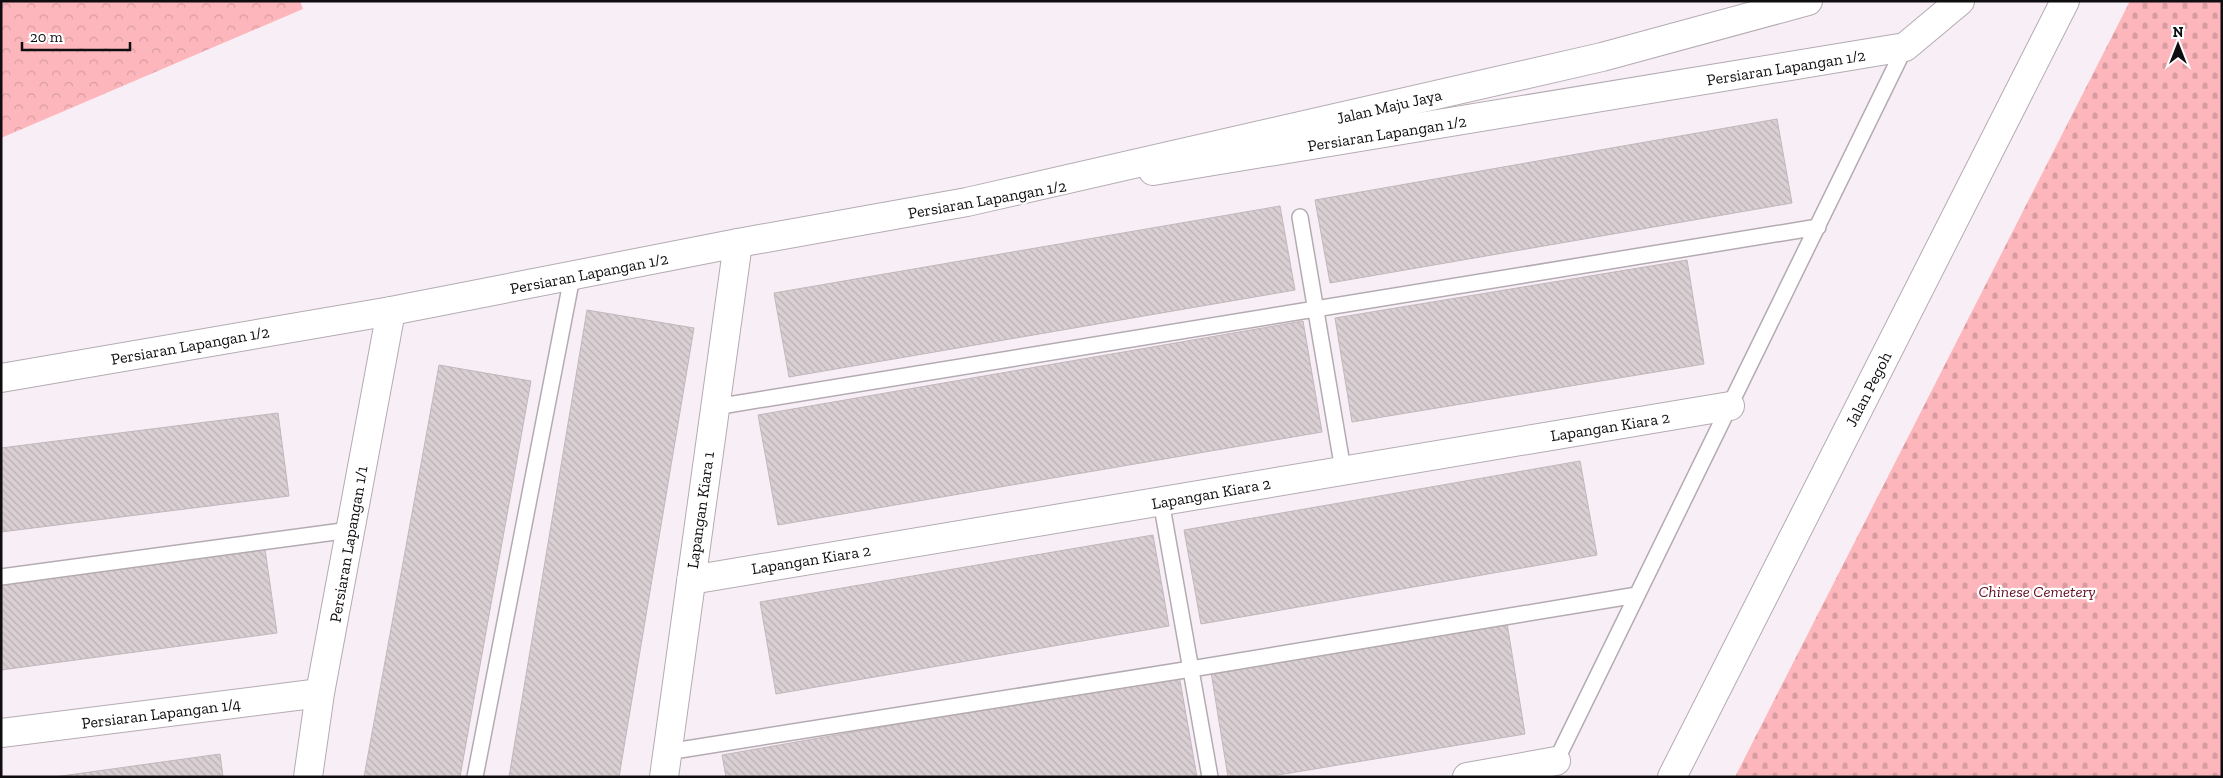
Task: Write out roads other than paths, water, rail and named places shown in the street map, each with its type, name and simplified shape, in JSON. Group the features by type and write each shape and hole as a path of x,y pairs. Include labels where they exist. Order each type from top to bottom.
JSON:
{"street":[{"name":"Jalan Maju Jaya","path":"967,202 1602,57 1808,1"},
{"path":"1905,47 1960,1"},
{"name":"Jalan Pegoh","path":"1672,777 2064,1"},
{"name":"Persiaran Lapangan 1/2","path":"1,378 390,311 572,277 738,243 967,202 1905,47"},
{"name":"Lapangan Kiara 1","path":"665,764 738,243"},
{"name":"Persiaran Lapangan 1/1","path":"308,777 320,693 390,311"},
{"name":"Lapangan Kiara 2","path":"691,580 1730,406"},
{"name":"Persiaran Lapangan 1/4","path":"1,733 320,693"},
{"path":"1467,777 1556,761"}],"lane":[{"path":"1556,761 1905,47"},
{"path":"1300,217 1314,310 1343,470"},
{"path":"714,408 1818,227"},
{"path":"475,777 572,277"},
{"path":"1161,501 1210,777"},
{"path":"1,577 350,530"},
{"path":"665,764 1191,669 1637,595"}],"park label":[{"name":"Chinese Cemetery","path":"2037,591"}]}
